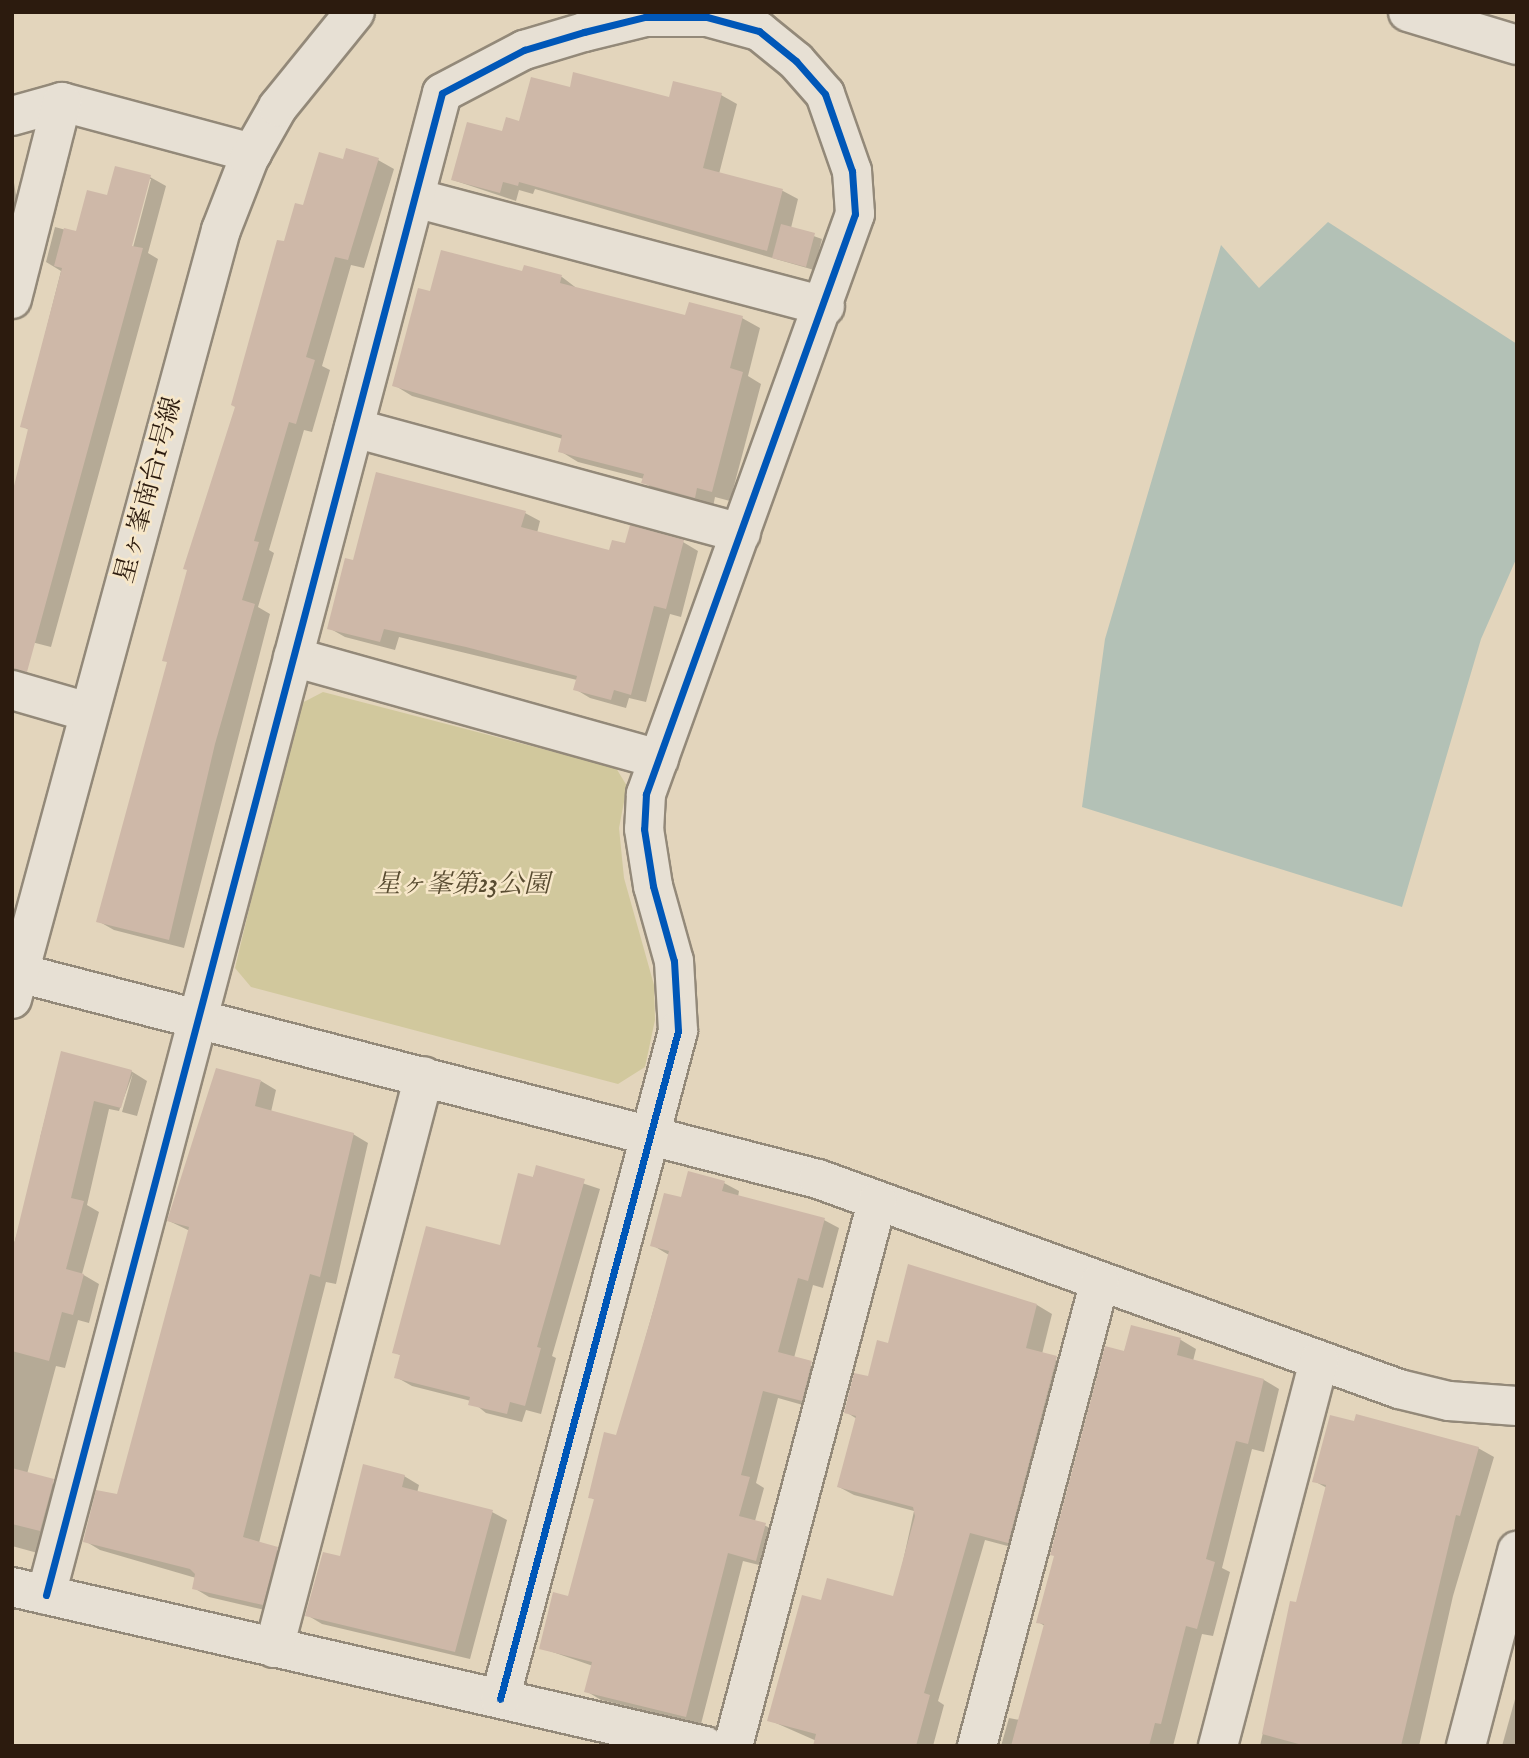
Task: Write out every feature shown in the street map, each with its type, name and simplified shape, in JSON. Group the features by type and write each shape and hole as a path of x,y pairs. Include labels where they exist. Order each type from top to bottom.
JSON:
{"street":[{"name":"星ヶ峯南台1号線","path":"16,986 220,230 252,153 278,107 355,12"},
{"path":"1408,12 1517,45"},
{"path":"500,1699 678,1031 674,961 653,886 644,829 646,794 825,306 855,214 852,171 842,131 825,94 796,61 759,31 707,17 645,17 560,39 524,50 442,93 198,1018 29,1591 274,1648 705,1746"},
{"path":"12,299 62,102"},
{"path":"12,116 62,102 252,153"},
{"path":"415,198 825,306"},
{"path":"354,428 741,533"},
{"path":"293,657 659,759"},
{"path":"12,690 88,712"},
{"path":"16,986 198,1018 651,1133 818,1179 1319,1361 1450,1401 1517,1406"},
{"path":"274,1648 424,1076"},
{"path":"733,1746 877,1202"},
{"path":"977,1746 1099,1283"},
{"path":"1218,1746 1319,1361"},
{"path":"1466,1746 1517,1551"}],"green space":[{"name":"星ヶ峯第23公園","path":"323,692 616,768 627,786 619,828 624,878 654,985 655,1020 645,1067 618,1084 251,987 235,968 298,705"}],"shaded area":[{"path":"1328,222 1517,344 1517,557 1481,639 1402,907 1082,807 1105,639 1221,245 1259,288"}],"building":[{"path":"573,72 669,97 673,81 722,93 703,168 783,189 767,251 519,182 518,186 503,182 500,193 451,180 467,122 502,131 506,117 519,121 531,77 570,87"},
{"path":"346,148 379,158 348,260 335,257 306,357 315,360 296,424 289,422 254,541 259,542 242,600 255,604 215,744 169,940 96,922 167,662 162,661 187,570 183,569 235,407 231,405 277,240 284,241 295,203 303,205 319,152 343,159"},
{"path":"115,166 151,175 132,246 143,248 27,672 12,669 12,494 28,429 20,427 62,268 54,266 64,228 76,231 87,190 107,195"},
{"path":"781,224 815,233 806,267 772,258"},
{"path":"441,250 522,271 524,265 562,275 560,283 685,315 689,302 743,316 730,368 743,372 712,492 697,488 695,498 641,483 644,474 558,452 562,435 392,386 418,288 430,291"},
{"path":"376,472 526,511 521,527 609,550 612,540 625,543 630,525 684,540 666,609 654,606 631,695 614,690 611,700 573,690 577,676 384,629 380,642 327,629 345,558 353,560"},
{"path":"61,1051 132,1070 121,1108 94,1101 71,1198 84,1201 66,1269 84,1274 73,1315 62,1312 49,1361 12,1351 12,1252"},
{"path":"216,1068 261,1080 255,1106 354,1133 320,1277 310,1274 243,1537 278,1547 263,1605 192,1589 195,1574 190,1569 83,1542 96,1490 117,1494 189,1227 167,1221"},
{"path":"536,1165 585,1179 537,1347 541,1348 525,1406 510,1402 507,1414 468,1405 470,1397 394,1378 400,1355 392,1353 426,1226 500,1245 518,1173 533,1177"},
{"path":"688,1171 725,1181 722,1191 825,1218 808,1281 798,1278 778,1352 812,1361 802,1401 763,1391 741,1475 750,1477 739,1516 766,1523 756,1561 728,1553 686,1717 584,1692 592,1662 539,1649 553,1592 568,1596 594,1499 588,1498 604,1432 616,1435 651,1318 669,1251 650,1246 664,1193 681,1197"},
{"path":"908,1264 1037,1304 1026,1348 1057,1356 1008,1543 970,1533 924,1693 930,1695 916,1746 813,1746 816,1734 767,1721 802,1595 821,1600 827,1578 893,1596 915,1516 913,1507 837,1487 856,1416 844,1413 854,1373 868,1376 877,1340 888,1343"},
{"path":"1131,1325 1181,1338 1177,1355 1264,1379 1248,1444 1236,1441 1206,1559 1215,1562 1197,1629 1186,1626 1161,1724 1155,1723 1149,1746 1011,1746 1044,1624 1036,1623 1054,1556 1050,1555 1105,1346 1124,1351"},
{"path":"1356,1414 1479,1447 1460,1516 1456,1515 1401,1746 1306,1746 1262,1734 1290,1601 1296,1602 1326,1485 1312,1482 1330,1415 1354,1421"},
{"path":"363,1464 405,1475 402,1487 493,1510 455,1652 305,1616 323,1552 340,1556"},
{"path":"12,1468 54,1479 40,1531 12,1524"}],"cycle path":[{"path":"46,1595 442,93 524,50 584,32 645,17 707,17 759,31 796,61 825,94 852,171 855,214 646,794 644,829 653,886 674,961 678,1031 500,1699"}]}
